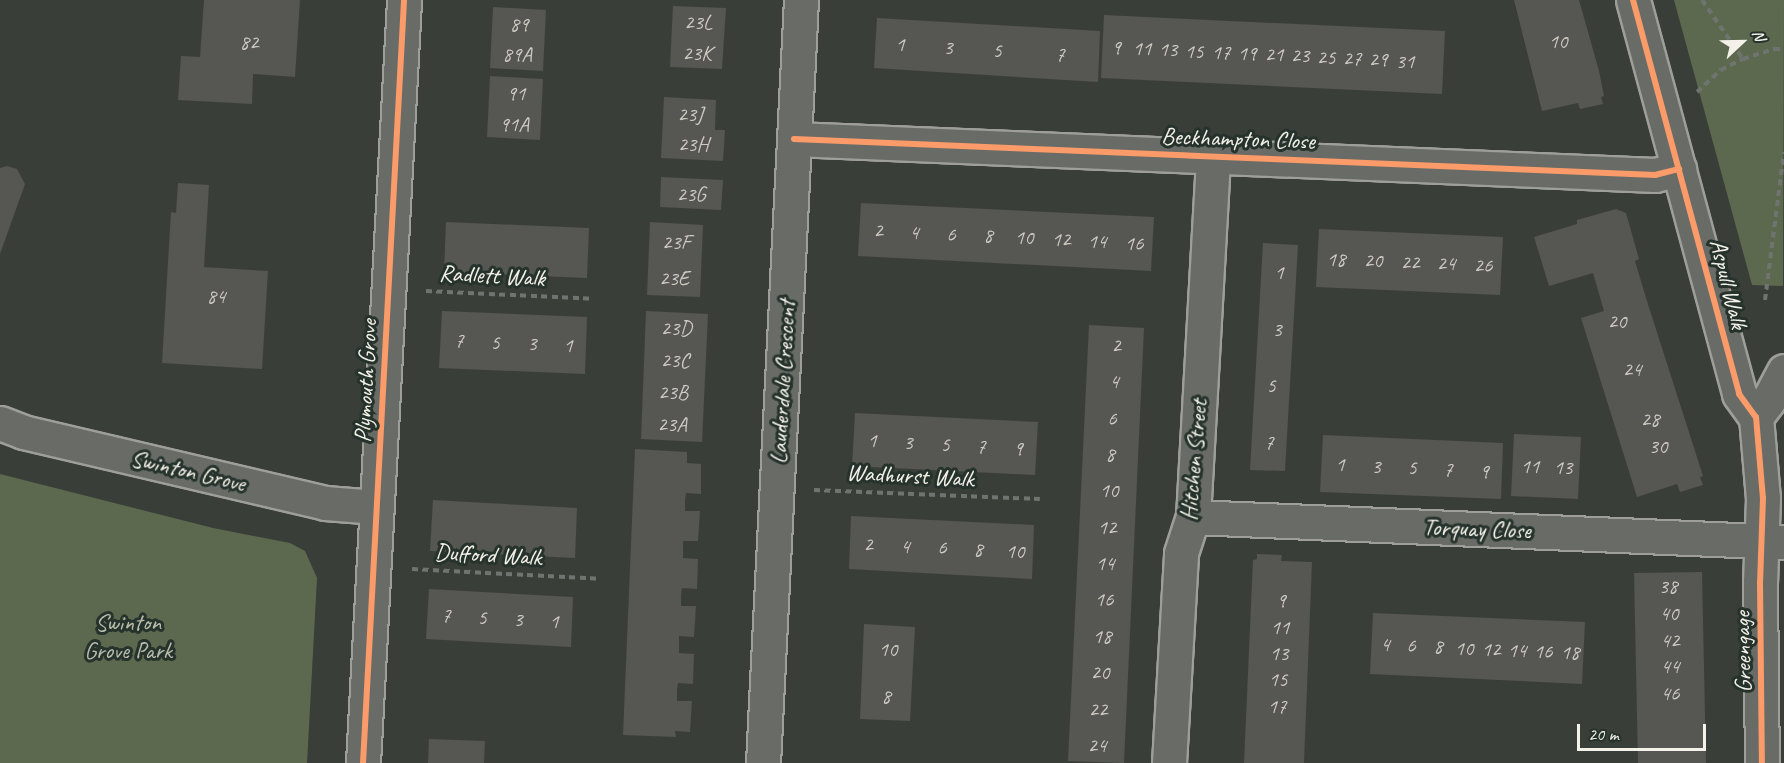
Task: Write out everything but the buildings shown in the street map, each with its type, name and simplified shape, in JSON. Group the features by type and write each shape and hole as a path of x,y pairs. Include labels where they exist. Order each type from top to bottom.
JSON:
{"street":[{"name":"Plymouth Grove","path":"363,763 404,0"},
{"name":"Lauderdale Crescent","path":"763,763 801,0"},
{"name":"Aspull Walk","path":"1633,0 1712,301 1739,394 1756,417"},
{"name":"Beckhampton Close","path":"794,139 1655,175 1679,169"},
{"name":"Hitchen Street","path":"1169,763 1181,553 1193,517 1213,156"},
{"path":"1772,542 1763,498 1756,417 1768,401 1784,371"},
{"name":"Swinton Grove","path":"0,423 23,432 325,503 377,507"},
{"name":"Torquay Close","path":"1193,517 1772,542"},
{"name":"Greengage","path":"1762,763 1772,542"}],"path":[{"path":"1702,0 1743,59"},
{"path":"1695,95 1721,70 1743,59 1774,49 1784,49"},
{"path":"1765,300 1784,153"}],"green space":[{"path":"1674,0 1784,0 1783,286 1752,285"},
{"name":"Swinton Grove Park","path":"0,474 213,528 290,543 305,551 317,578 307,763 0,763"}],"cycle path":[{"path":"363,763 404,0"},
{"path":"1633,0 1739,394 1756,417 1763,498 1760,582 1762,763"},
{"path":"794,139 1655,175 1679,169"}]}
